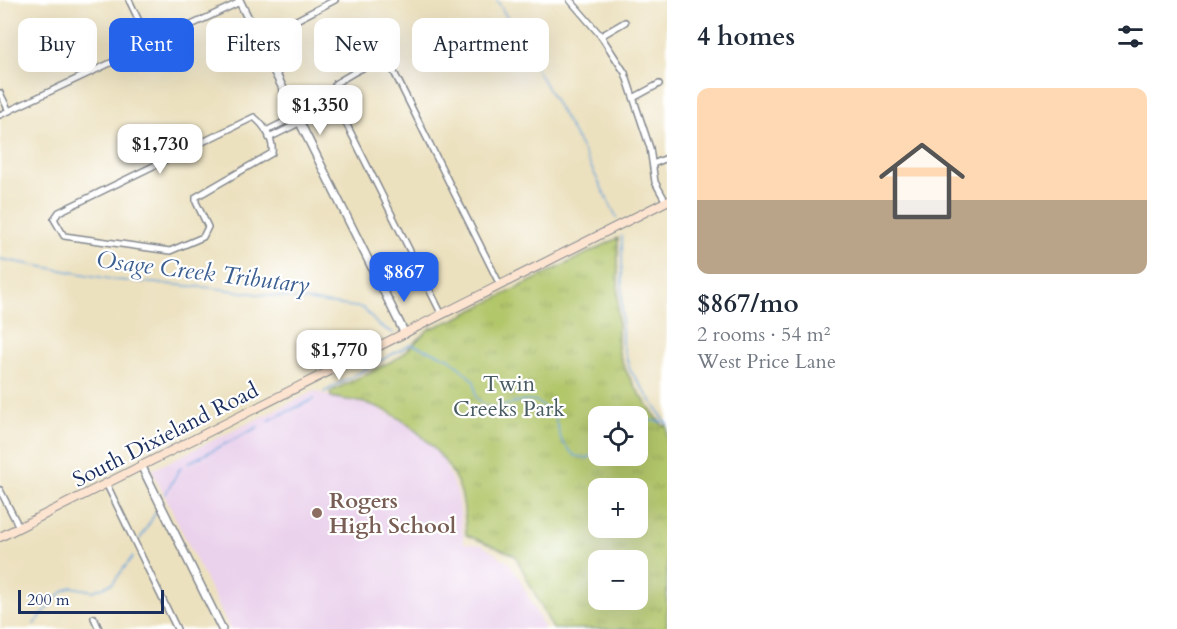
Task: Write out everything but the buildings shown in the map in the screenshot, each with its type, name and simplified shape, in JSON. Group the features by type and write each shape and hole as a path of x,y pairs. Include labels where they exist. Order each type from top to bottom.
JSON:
{"main road":[{"name":"South Dixieland Road","path":"0,537 667,202"}],"street":[{"path":"129,0 138,18"},
{"path":"300,18 335,0"},
{"path":"570,0 601,36 625,73 635,97 655,182 667,202"},
{"path":"194,23 239,1 247,18"},
{"path":"601,36 625,22"},
{"path":"442,315 334,99 333,90 336,83 376,62 385,62 391,66 500,285"},
{"path":"0,115 109,63"},
{"path":"274,72 405,334"},
{"path":"635,97 659,84"},
{"path":"0,93 9,111"},
{"path":"254,117 266,131 273,146 272,153 196,197 208,232 181,248 165,251 64,236 54,219 59,212 246,120 254,117"},
{"path":"266,131 298,119"},
{"path":"269,138 298,119"},
{"path":"652,164 667,158"},
{"path":"141,465 222,629"},
{"path":"106,483 177,629"},
{"path":"0,490 19,527"},
{"path":"94,618 99,629"}],"shaded area":[{"name":"Rogers High School","path":"315,391 331,397 373,406 404,422 422,437 443,460 458,494 464,543 482,545 509,563 545,629 230,629 152,470"}],"green space":[{"name":"Twin Creeks Park","path":"618,238 618,349 625,369 637,389 663,426 667,425 667,629 553,629 515,555 466,535 463,503 456,480 448,466 426,440 399,418 372,405 331,397 330,392 400,357 429,329 455,319"}],"waterway":[{"path":"497,0 581,147 617,218"},
{"path":"622,236 622,343 630,370 667,424"},
{"name":"Osage Creek Tributary","path":"0,259 116,280 214,288 363,308 378,325 393,333"},
{"name":"Osage Creek Tributary","path":"324,392 411,344 449,358 474,381 476,398 491,409 522,401 536,401 554,415 562,442 575,456 588,458"},
{"path":"268,421 314,399"},
{"name":"Osage Creek Tributary","path":"648,420 663,422"},
{"path":"188,463 258,427"},
{"path":"165,494 181,467"},
{"path":"140,539 156,512"},
{"path":"34,624 63,591 72,587 93,591 113,583 133,556"}],"place":[{"name":"Rogers High School","path":"317,513"}]}
